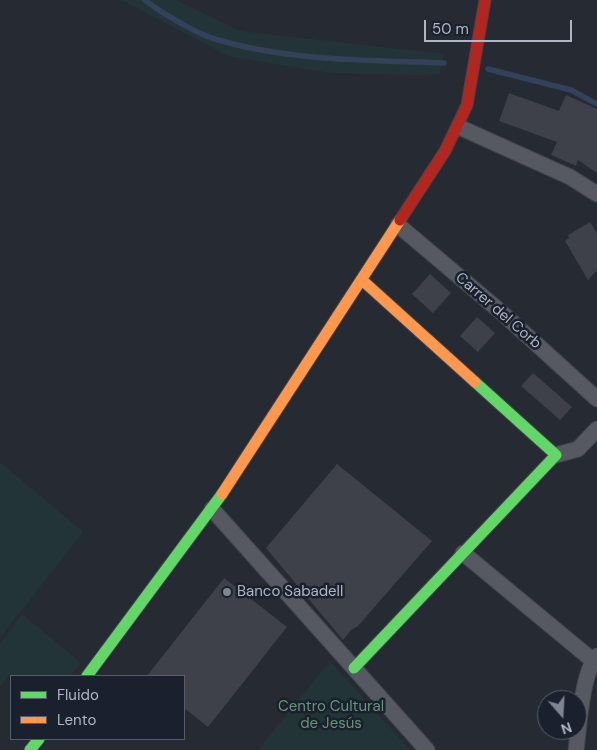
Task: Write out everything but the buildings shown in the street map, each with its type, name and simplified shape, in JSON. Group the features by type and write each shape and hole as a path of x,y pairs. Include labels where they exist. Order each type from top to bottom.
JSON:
{"street":[{"path":"88,675 212,509 398,225 459,127 467,105 472,82 485,0"},
{"path":"459,127 570,177 597,194"},
{"name":"Carrer del Corb","path":"398,225 501,312 597,399"},
{"path":"362,280 556,455"},
{"path":"354,668 556,455 578,449 597,429"},
{"path":"212,509 427,750"},
{"path":"463,554 596,660 584,688 576,750"},
{"path":"30,750 38,740"}],"green space":[{"path":"122,0 176,0 240,31 444,54 440,74 331,73 228,56"},
{"path":"0,462 83,532 0,638"},
{"path":"22,614 81,663 71,675 10,675 0,687 0,644"},
{"name":"Centro Cultural de Jesús","path":"330,661 410,750 258,750"}],"waterway":[{"path":"145,0 189,28 215,39 271,52 357,60 444,63"},
{"path":"488,69 571,90 597,104"}],"traffic: fast":[{"path":"354,668 556,455 475,382"},
{"path":"88,675 222,494"},
{"path":"30,750 38,740"}],"traffic: slow":[{"path":"222,494 400,220"},
{"path":"362,280 475,382"}],"traffic: jam":[{"path":"400,220 445,151 467,105 485,0"}],"place":[{"name":"Banco Sabadell","path":"227,592"}]}
